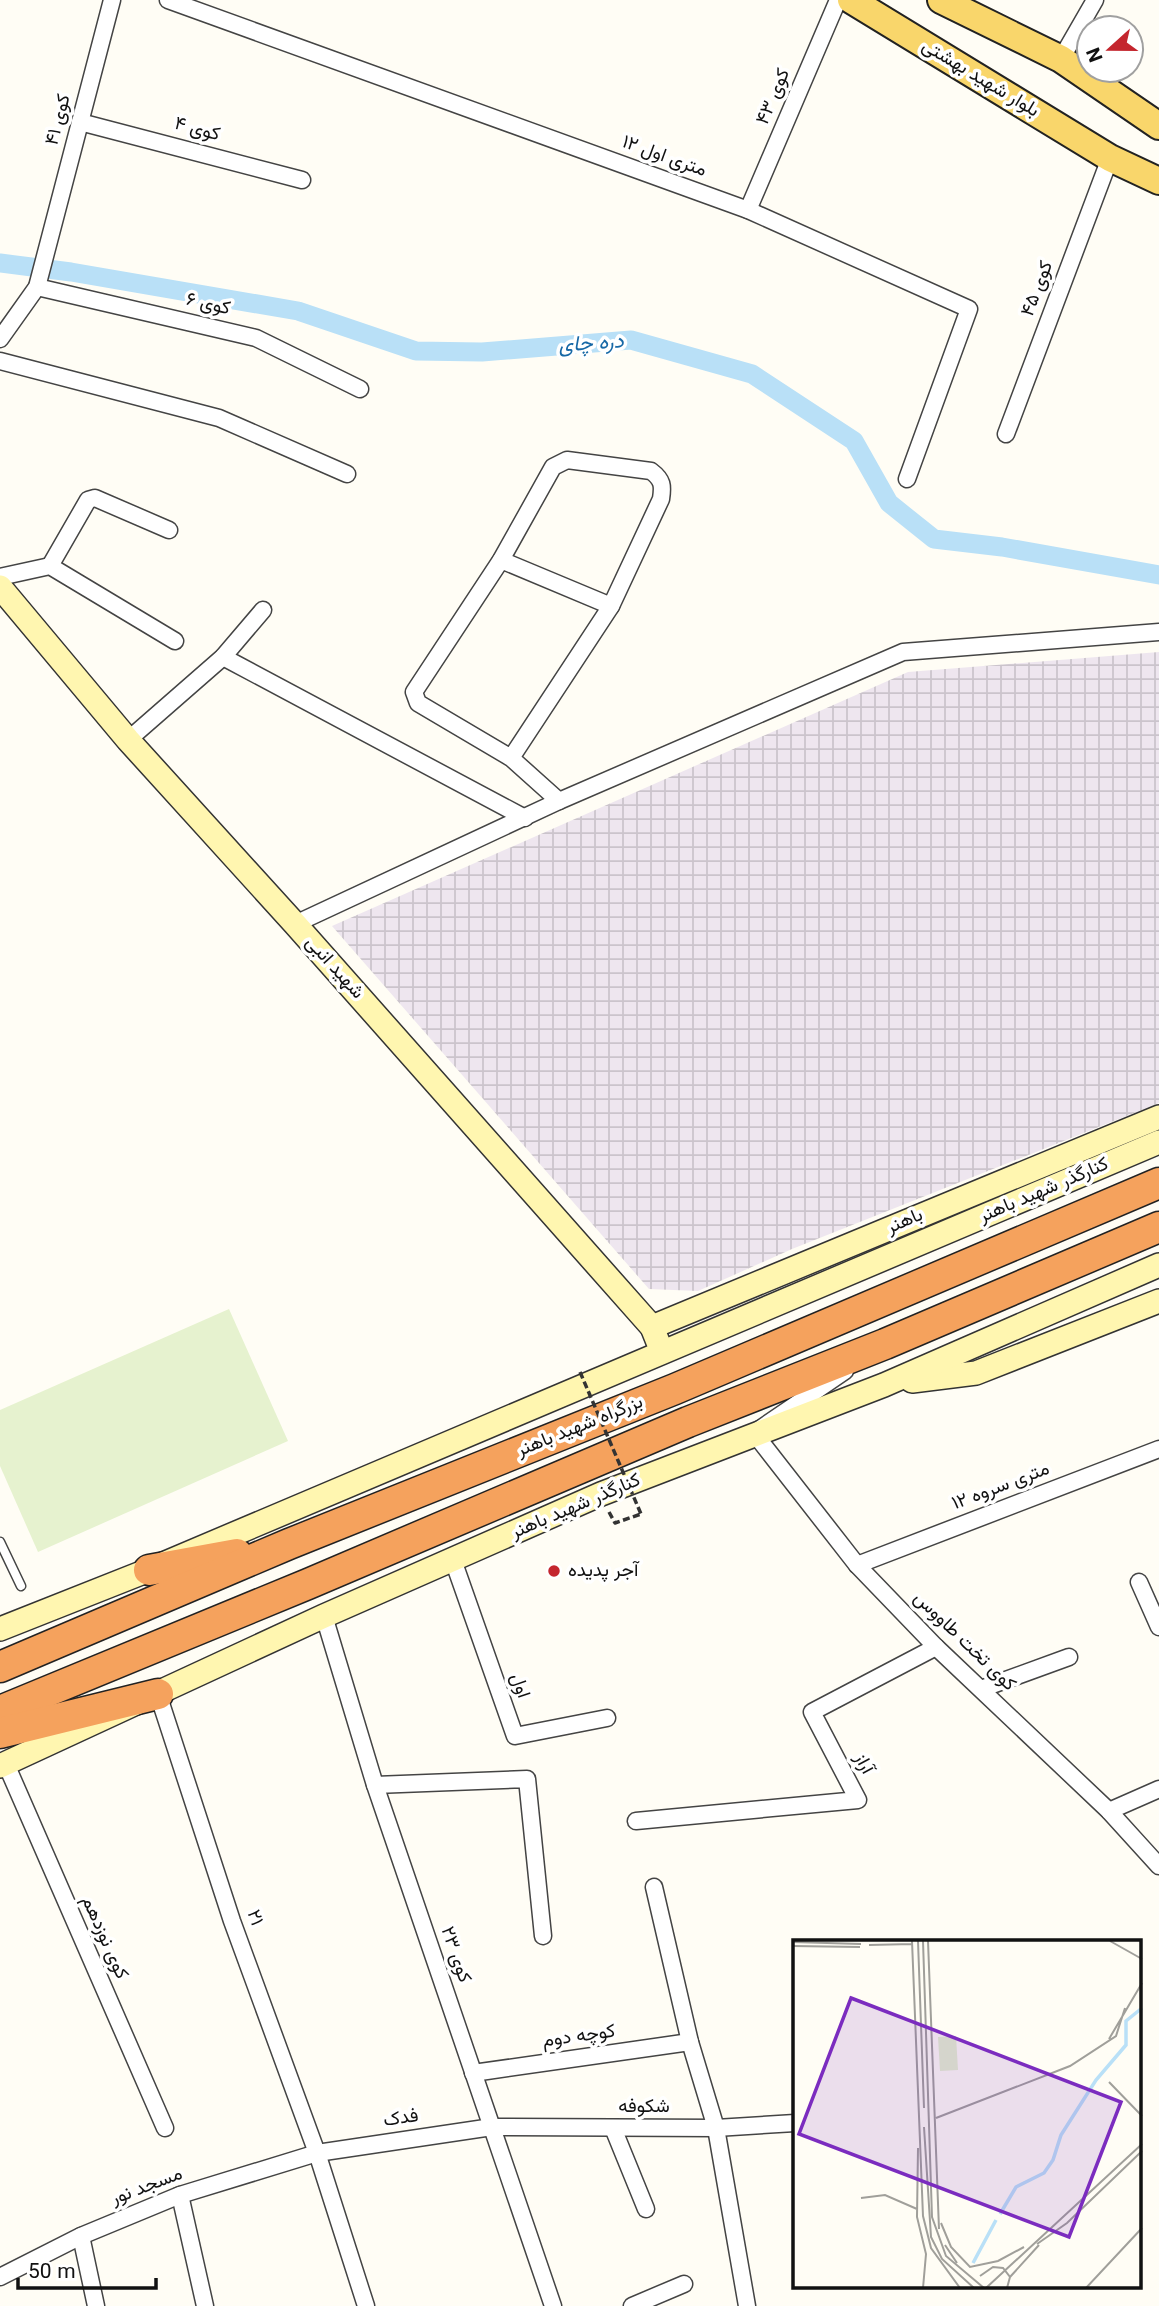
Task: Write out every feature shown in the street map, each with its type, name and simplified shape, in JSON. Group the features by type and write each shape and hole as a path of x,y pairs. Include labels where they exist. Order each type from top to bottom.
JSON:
{"highway":[{"name":"بزرگراه شهید باهنر","path":"0,1667 289,1544 675,1389 1159,1183"},
{"name":"بزرگراه شهید باهنر","path":"0,1711 308,1584 688,1422 885,1344 1159,1227"},
{"path":"149,1570 289,1544"},
{"path":"0,1733 158,1694"}],"main road":[{"name":"بلوار شهید بهشتی","path":"851,0 1110,159 1159,181"},
{"path":"942,0 1061,59 1159,127"},
{"name":"شهید انبی","path":"0,587 128,740 652,1327 662,1352"},
{"name":"باهنر","path":"652,1327 1159,1117"},
{"name":"کنارگذر شهید باهنر","path":"0,1629 149,1570 1159,1142"},
{"name":"کنارگذر شهید باهنر","path":"3,1765 324,1616 601,1494 884,1385 1159,1265"},
{"path":"884,1385 976,1373 1159,1301"}],"street":[{"name":"کوی ۴۱","path":"37,288 112,0"},
{"name":"۱۲ متری اول","path":"168,0 748,210 969,309 907,479"},
{"name":"کوی ۴۳","path":"748,210 838,0"},
{"path":"1061,59 1095,0"},
{"name":"کوی ۴","path":"80,122 302,180"},
{"name":"کوی ۴۵","path":"1006,434 1110,159"},
{"path":"0,339 37,288"},
{"name":"کوی ۶","path":"37,288 256,338 360,389"},
{"path":"0,361 219,418 347,474"},
{"path":"511,758 611,606 661,499 663,485 652,471 567,460 553,467 501,560 414,692 418,703 511,758 559,801"},
{"path":"50,566 88,500 95,498 169,530"},
{"path":"501,560 611,606"},
{"path":"0,577 50,566 175,641"},
{"path":"128,740 223,657 263,610"},
{"path":"295,925 559,801 904,652 1159,632"},
{"path":"223,657 525,818"},
{"path":"754,1433 885,1344"},
{"name":"کوی تخت طاووس","path":"754,1433 857,1565 936,1647 1109,1811 1159,1866"},
{"name":"۱۲ متری سروه","path":"857,1565 1159,1449"},
{"name":"اول","path":"453,1560 515,1736 607,1718"},
{"path":"1139,1581 1159,1628"},
{"name":"کوی ۲۳","path":"324,1616 375,1785 552,2306"},
{"name":"آراز","path":"636,1821 858,1800 812,1712 936,1647"},
{"path":"981,1689 1069,1657"},
{"name":"۲۱","path":"158,1694 232,1922 317,2153 366,2306"},
{"name":"کوی نوزدهم","path":"3,1765 165,2128"},
{"path":"375,1785 527,1779 543,1936"},
{"path":"1109,1811 1159,1789"},
{"path":"654,1887 690,2042 716,2128 747,2306"},
{"name":"کوچه دوم","path":"473,2073 690,2042"},
{"name":"شکوفه","path":"492,2127 716,2128 793,2123"},
{"name":"فدک","path":"317,2153 492,2127"},
{"path":"613,2128 646,2209"},
{"name":"مسجد نور","path":"0,2277 81,2236 180,2195 317,2153"},
{"path":"180,2195 205,2306"},
{"path":"81,2236 96,2306"},
{"path":"632,2306 684,2284"}],"lane":[{"path":"0,1542 21,1586"}],"path":[{"path":"580,1372 641,1514 615,1523"}],"shaded area":[{"path":"1159,652 1159,1103 792,1249 698,1291 649,1289 332,926 908,672"}],"green space":[{"path":"229,1309 288,1441 38,1552 0,1466 0,1410"}],"waterway":[{"name":"دره چای","path":"0,263 71,272 298,311 416,351 482,352 631,340 752,374 854,441 889,503 934,539 1002,547 1159,575"}],"place":[{"name":"آجر پدیده","path":"554,1571"}]}
